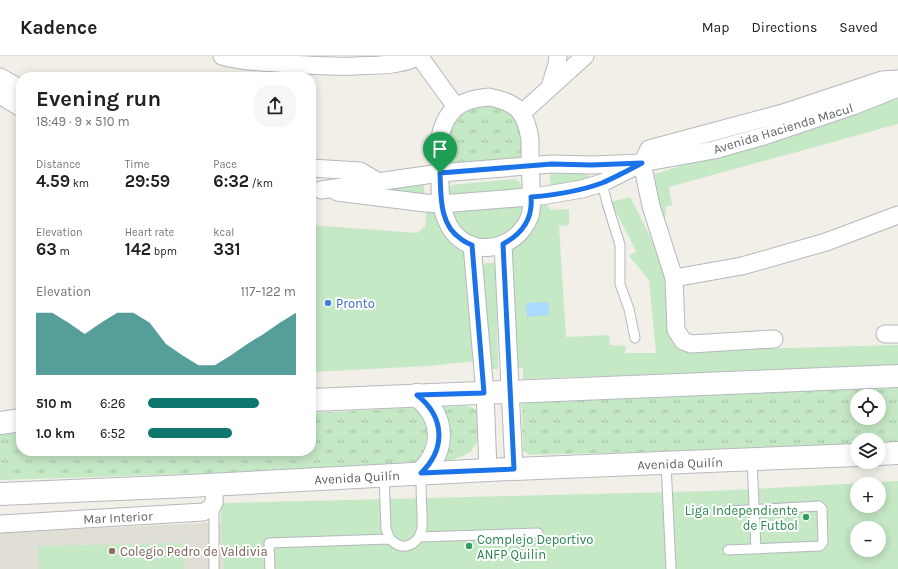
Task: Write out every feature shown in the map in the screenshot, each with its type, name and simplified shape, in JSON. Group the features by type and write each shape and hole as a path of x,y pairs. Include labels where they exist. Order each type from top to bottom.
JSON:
{"main road":[{"path":"316,400 898,376"},
{"path":"417,395 433,413 439,430 439,438 435,454 421,473"},
{"path":"0,423 16,421"},
{"path":"886,454 898,454"},
{"name":"Avenida Quilín","path":"0,494 61,492 214,494 421,473 850,455"}],"street":[{"path":"222,56 253,62 315,66 392,64 419,56 456,107"},
{"path":"550,87 558,56"},
{"path":"522,113 585,56"},
{"path":"0,77 16,86"},
{"path":"774,339 691,344 683,341 676,330 674,278 646,189 642,163 649,148 783,113 882,80 898,79"},
{"name":"Avenida Hacienda Macul","path":"316,189 440,173 552,164 592,165 642,163 714,150 764,136 853,106 898,88"},
{"path":"0,95 16,105"},
{"path":"489,97 501,99 511,104 522,113 528,130 532,203 530,215 523,228 513,239 494,247 482,248 472,245 461,240 454,234 446,219 441,204 440,137 442,126 450,113 456,107 466,101 477,98 489,97"},
{"name":"Avenida Hacienda Macul","path":"316,189 396,200 441,204 531,197 582,189 602,183 642,163"},
{"path":"316,168 360,171 377,181"},
{"path":"674,278 750,264 826,242 898,215"},
{"path":"503,244 514,469"},
{"path":"472,245 484,393 488,470"},
{"name":"Mar Interior","path":"0,524 203,512 210,510 214,494"}],"lane":[{"path":"602,183 620,245 620,284 629,309 635,338"},
{"path":"752,460 756,549"},
{"path":"666,463 672,569"},
{"path":"384,476 386,529 394,543 400,546 406,546 416,541 419,537 422,526 421,473"},
{"path":"214,494 214,569"},
{"path":"728,511 819,506 822,509 823,542 820,546 728,550"},
{"path":"419,537 538,533"},
{"path":"270,569 269,543 390,538"}],"shaded area":[{"name":"Colegio Pedro de Valdivia","path":"222,522 224,569 0,569 0,533"}],"green space":[{"path":"898,99 898,124 669,187 672,205 666,207 664,226 651,175"},
{"path":"480,103 499,106 515,118 520,131 521,159 448,165 447,142 451,125 460,113"},
{"path":"556,173 576,173 588,175 592,180 551,187 550,175"},
{"path":"515,179 520,184 520,191 451,197 447,194 448,188 452,185"},
{"path":"424,185 425,203 355,191"},
{"path":"630,197 649,234 669,285 673,315 667,334 686,351 898,345 898,366 523,379 523,368 512,368 507,247 534,206 547,203 550,210 569,209 569,225 559,226 566,337 609,335 610,345 626,346 625,353 656,353 649,280 629,256 636,251 610,202"},
{"path":"427,203 436,215 469,250 475,361 428,366 316,372 316,225 417,233 425,227"},
{"path":"524,204 519,227 504,240 468,240 451,215 452,210"},
{"path":"487,263 494,263 496,269 498,369 487,369 481,269 483,265"},
{"path":"898,388 898,445 886,446 886,433 850,433 850,446 529,455 523,450 522,404 529,399 850,389 850,425 886,425 886,389 864,389"},
{"path":"467,406 473,408 479,413 479,440 470,452 465,455 449,461 416,464 247,472 0,480 0,432 16,430 16,456 316,456 316,413"},
{"name":"Complejo Deportivo ANFP Quilin","path":"898,481 898,569 224,569 220,503 714,491 850,484 850,513 886,513 886,482"},
{"path":"183,543 184,569 39,569 38,546"}],"water":[{"path":"549,302 549,315 527,317 526,303"}],"place":[{"name":"Pronto","path":"328,303"},
{"name":"Liga Independiente de Futbol","path":"806,517"},
{"name":"Complejo Deportivo ANFP Quilin","path":"469,546"},
{"name":"Colegio Pedro de Valdivia","path":"112,551"}],"route":[{"path":"642,163 602,183 582,189 531,197 532,203 530,215 523,228 513,239 503,244 514,469 421,473 435,454 438,446 439,430 429,406 417,395 484,393 472,245 461,240 454,234 446,219 441,204 440,173 552,164 592,165 642,163"}]}
